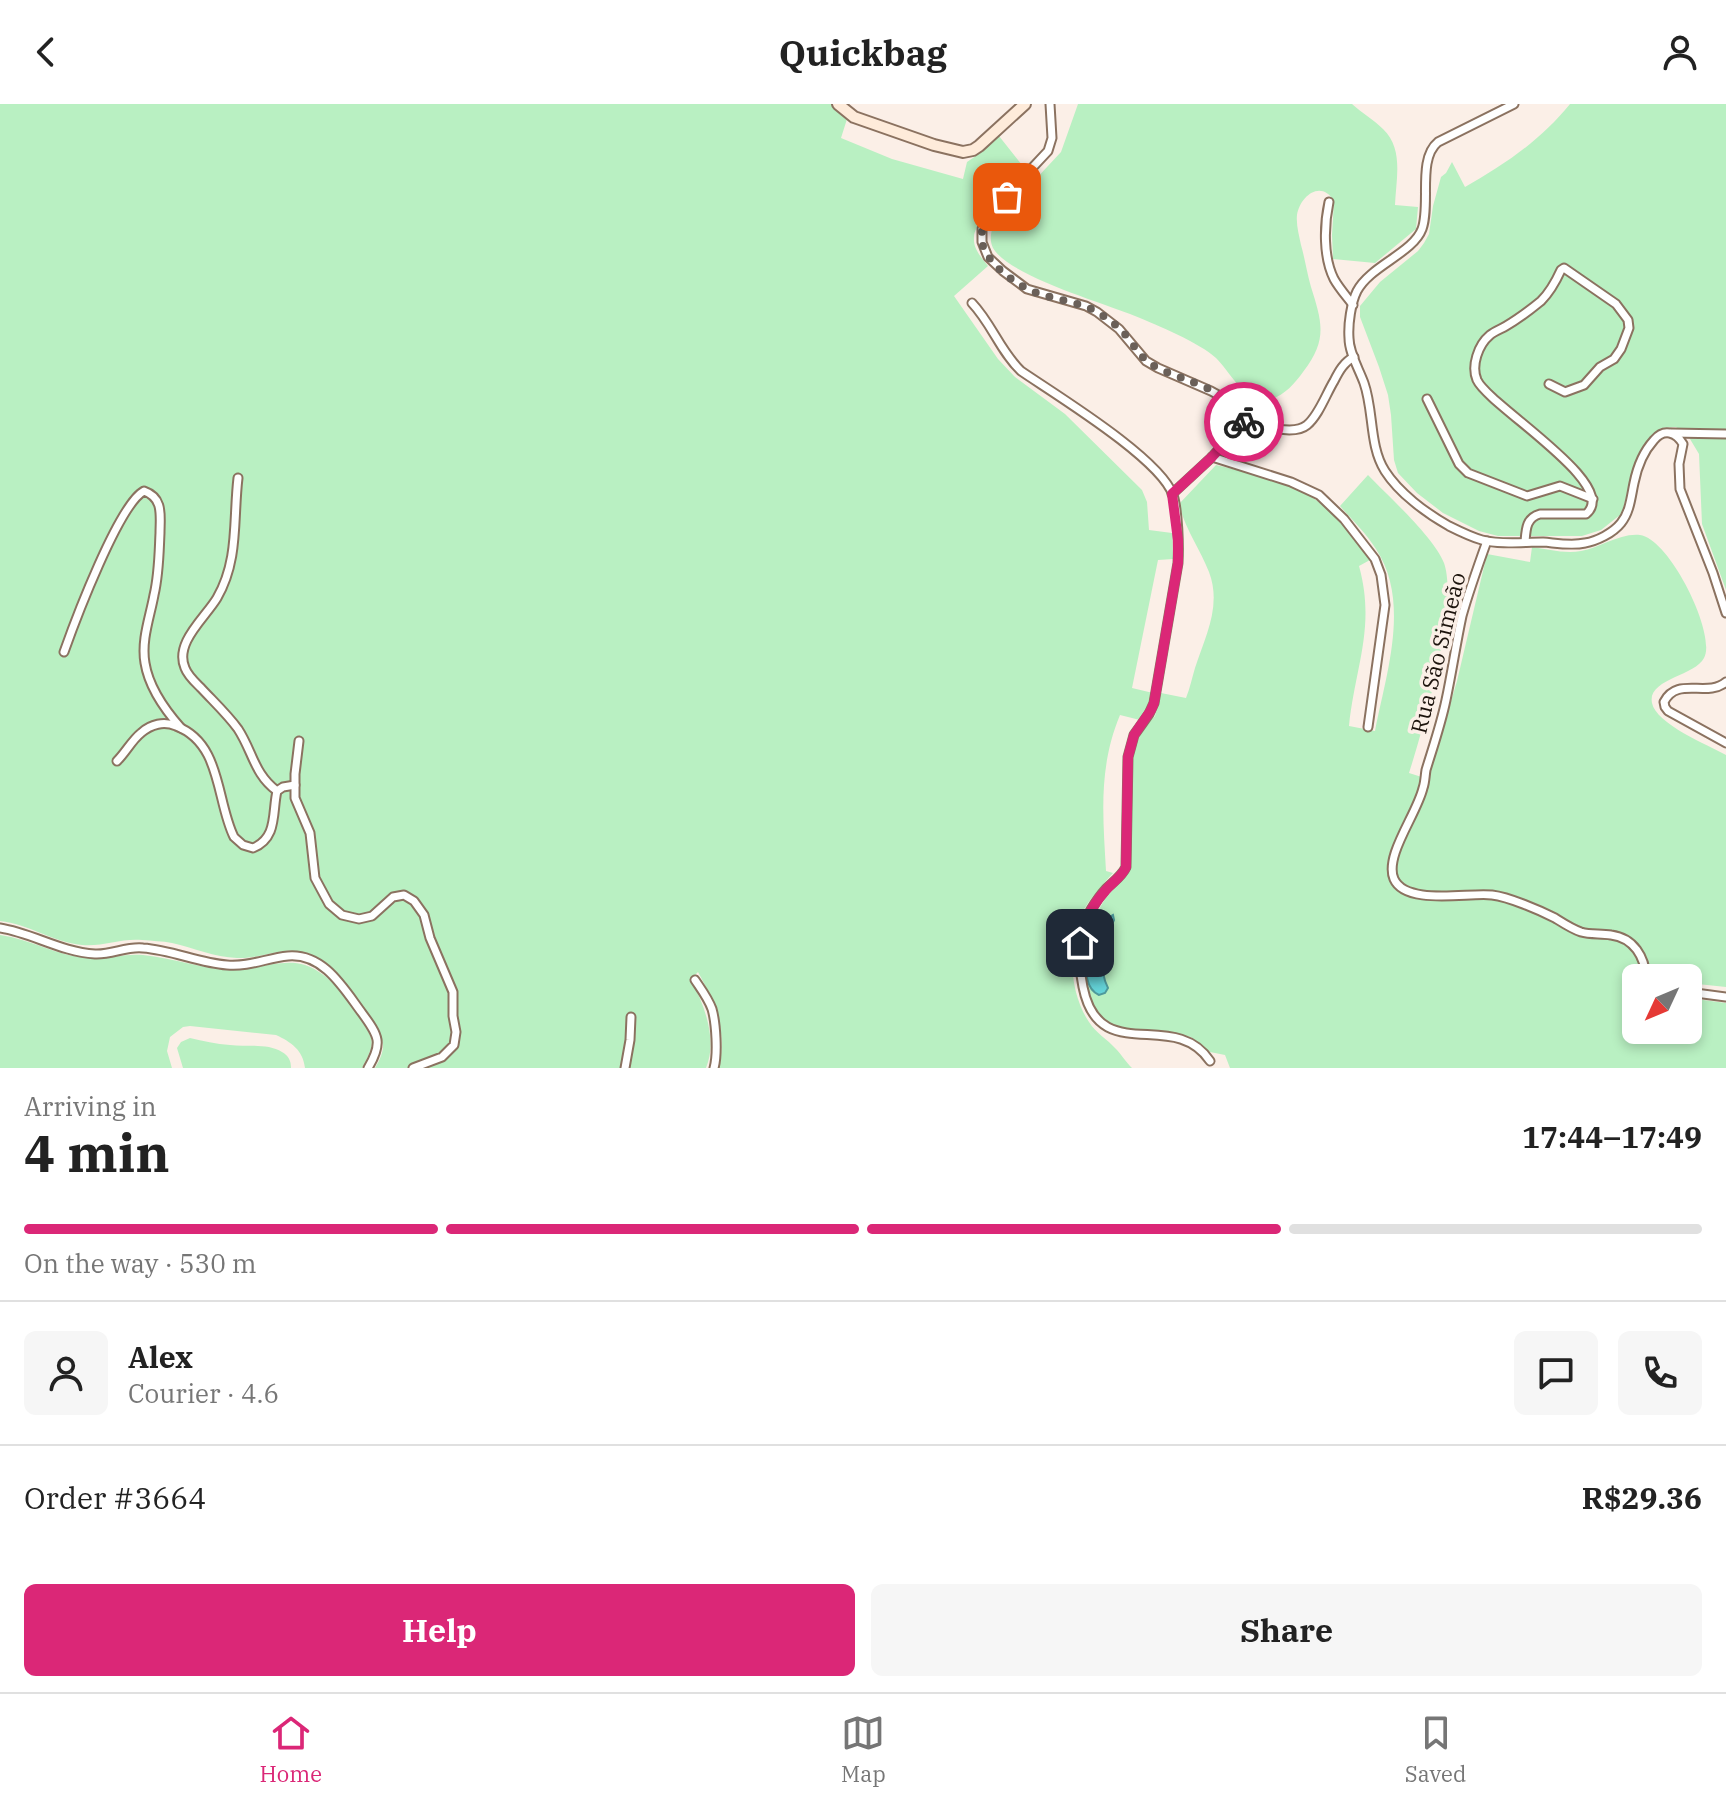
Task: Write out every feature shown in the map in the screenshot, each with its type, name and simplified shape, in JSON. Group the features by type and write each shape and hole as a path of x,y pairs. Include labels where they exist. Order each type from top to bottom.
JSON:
{"street":[{"path":"838,104 854,117 963,152 979,146 1025,104"},
{"path":"1050,104 1052,138 1048,151 982,229 982,242 988,257 1003,271 1027,289 1097,312 1115,324 1151,365 1233,403 1241,409 1246,420 1278,429 1304,427 1315,415 1344,364 1354,357"},
{"path":"1335,280 1348,292 1354,291 1414,240 1422,230 1433,147 1514,104"},
{"path":"1329,202 1326,233 1329,261 1335,280 1353,305"},
{"path":"1525,542 1527,526 1534,516 1586,514 1592,507 1593,499 1570,465 1479,384 1475,374 1477,356 1488,337 1543,299 1564,268 1616,304 1628,320 1629,328 1616,356 1600,367 1584,385 1567,392 1549,384"},
{"path":"1361,285 1354,298 1348,341 1370,402 1377,451 1386,473 1403,491 1434,516 1461,532 1487,541 1576,544 1593,541 1619,526 1625,517 1635,477 1658,436 1665,432 1726,434"},
{"path":"972,303 990,325 1010,360 1021,371 1131,448 1154,469 1172,494 1178,563 1154,703 1134,735 1128,757 1126,867 1101,896 1080,936 1082,980 1089,1011 1111,1036 1125,1041 1186,1041 1201,1050 1210,1061"},
{"path":"1427,399 1459,464 1468,473 1527,496 1560,486 1593,499"},
{"path":"1172,494 1246,420"},
{"path":"1671,433 1683,444 1678,472 1682,496 1726,613"},
{"path":"1212,457 1291,482 1319,495 1344,519 1375,559 1381,575 1385,605 1368,727"},
{"path":"238,478 236,530 227,580 190,636 183,662 189,675 238,729 262,777 277,791"},
{"path":"64,652 75,620 124,515 137,495 149,492 160,509 160,560 145,638 145,666 154,690 181,728 207,752 231,830 243,845 256,847 270,832 277,791"},
{"name":"Rua São Simeão","path":"1487,541 1470,588 1424,786 1393,856 1396,883 1413,892 1437,897 1494,895 1548,914 1581,932 1618,936 1639,952 1644,964"},
{"path":"1726,682 1715,689 1676,689 1667,695 1664,702 1668,711 1726,743"},
{"path":"117,761 145,730 158,724 181,728"},
{"path":"299,741 295,785 297,804 310,833 315,878 329,904 350,918 368,918 388,900 399,895 409,898 422,910 430,938 453,992 457,1037 454,1045 447,1054 413,1068"},
{"path":"277,791 295,785"},
{"path":"0,928 63,948 98,954 143,947 239,966 290,956 304,959 326,969 337,979 376,1034 379,1046 368,1068"},
{"path":"695,980 712,1009 716,1055 714,1068"},
{"path":"1702,994 1726,997"},
{"path":"625,1068 631,1017"}],"green space":[{"path":"0,104 831,104 847,119 841,138 892,159 963,179 967,162 999,136 1026,170 996,202 976,230 975,245 988,266 954,296 998,359 1015,377 1065,414 1142,490 1147,502 1149,530 1172,533 1173,559 1158,560 1132,688 1153,693 1148,709 1140,720 1120,715 1108,754 1104,831 1106,871 1113,873 1082,913 1072,953 1074,983 1082,1010 1092,1026 1132,1068 719,1068 721,1030 698,972 691,979 705,1011 710,1034 706,1068 375,1068 383,1046 380,1035 343,980 312,955 285,951 249,958 229,957 172,943 142,940 82,945 0,921"},
{"path":"1078,104 1352,104 1390,137 1397,165 1395,205 1418,207 1416,229 1375,263 1333,259 1334,201 1323,191 1307,196 1299,208 1297,222 1320,321 1319,340 1311,361 1289,388 1271,399 1254,398 1240,387 1216,358 1200,346 1144,320 1058,288 1018,269 993,248 991,236 994,224 1061,152"},
{"path":"1570,104 1726,104 1726,590 1702,524 1699,454 1687,434 1676,427 1661,428 1651,437 1632,473 1620,515 1601,530 1582,536 1498,536 1479,531 1443,513 1398,473 1388,395 1360,317 1360,306 1380,282 1424,243 1429,234 1441,177 1452,162 1465,187 1521,151"},
{"path":"1216,465 1295,488 1315,499 1341,522 1370,560 1359,566 1364,588 1365,628 1349,726 1375,731 1393,638 1392,592 1376,549 1340,506 1368,475 1421,529 1444,563 1447,582 1447,607 1437,667 1409,773 1428,779 1457,681 1487,554 1530,562 1532,547 1575,552 1632,535 1652,540 1688,589 1704,630 1706,646 1704,658 1699,664 1657,688 1652,695 1652,703 1672,726 1726,755 1726,987 1702,984 1702,964 1622,964 1622,1044 1702,1044 1702,1000 1726,1003 1726,1068 1230,1068 1225,1055 1210,1052 1191,1037 1124,1037 1110,1030 1090,1005 1083,963 1088,928 1105,899 1130,867 1134,749 1142,731 1155,716 1161,693 1186,698 1213,609 1213,585 1209,572 1179,504"},
{"path":"0,935 88,958 143,955 232,970 287,963 305,965 329,979 346,999 370,1035 370,1051 362,1068 305,1068 302,1056 295,1047 276,1035 190,1026 183,1027 170,1037 167,1051 172,1068 0,1068"},
{"path":"190,1038 276,1049 288,1057 291,1068 183,1068 177,1048"}],"water":[{"path":"1113,915 1102,962 1108,988 1099,995 1091,989 1087,979 1088,955 1098,930"}],"way so far":[{"path":"1007,197 982,229 984,248 996,266 1027,289 1097,312 1115,324 1146,361 1233,403 1244,414 1244,422"}],"route":[{"path":"1080,943 1082,930 1101,896 1126,867 1128,757 1136,730 1154,703 1178,563 1172,494 1244,422"}]}
